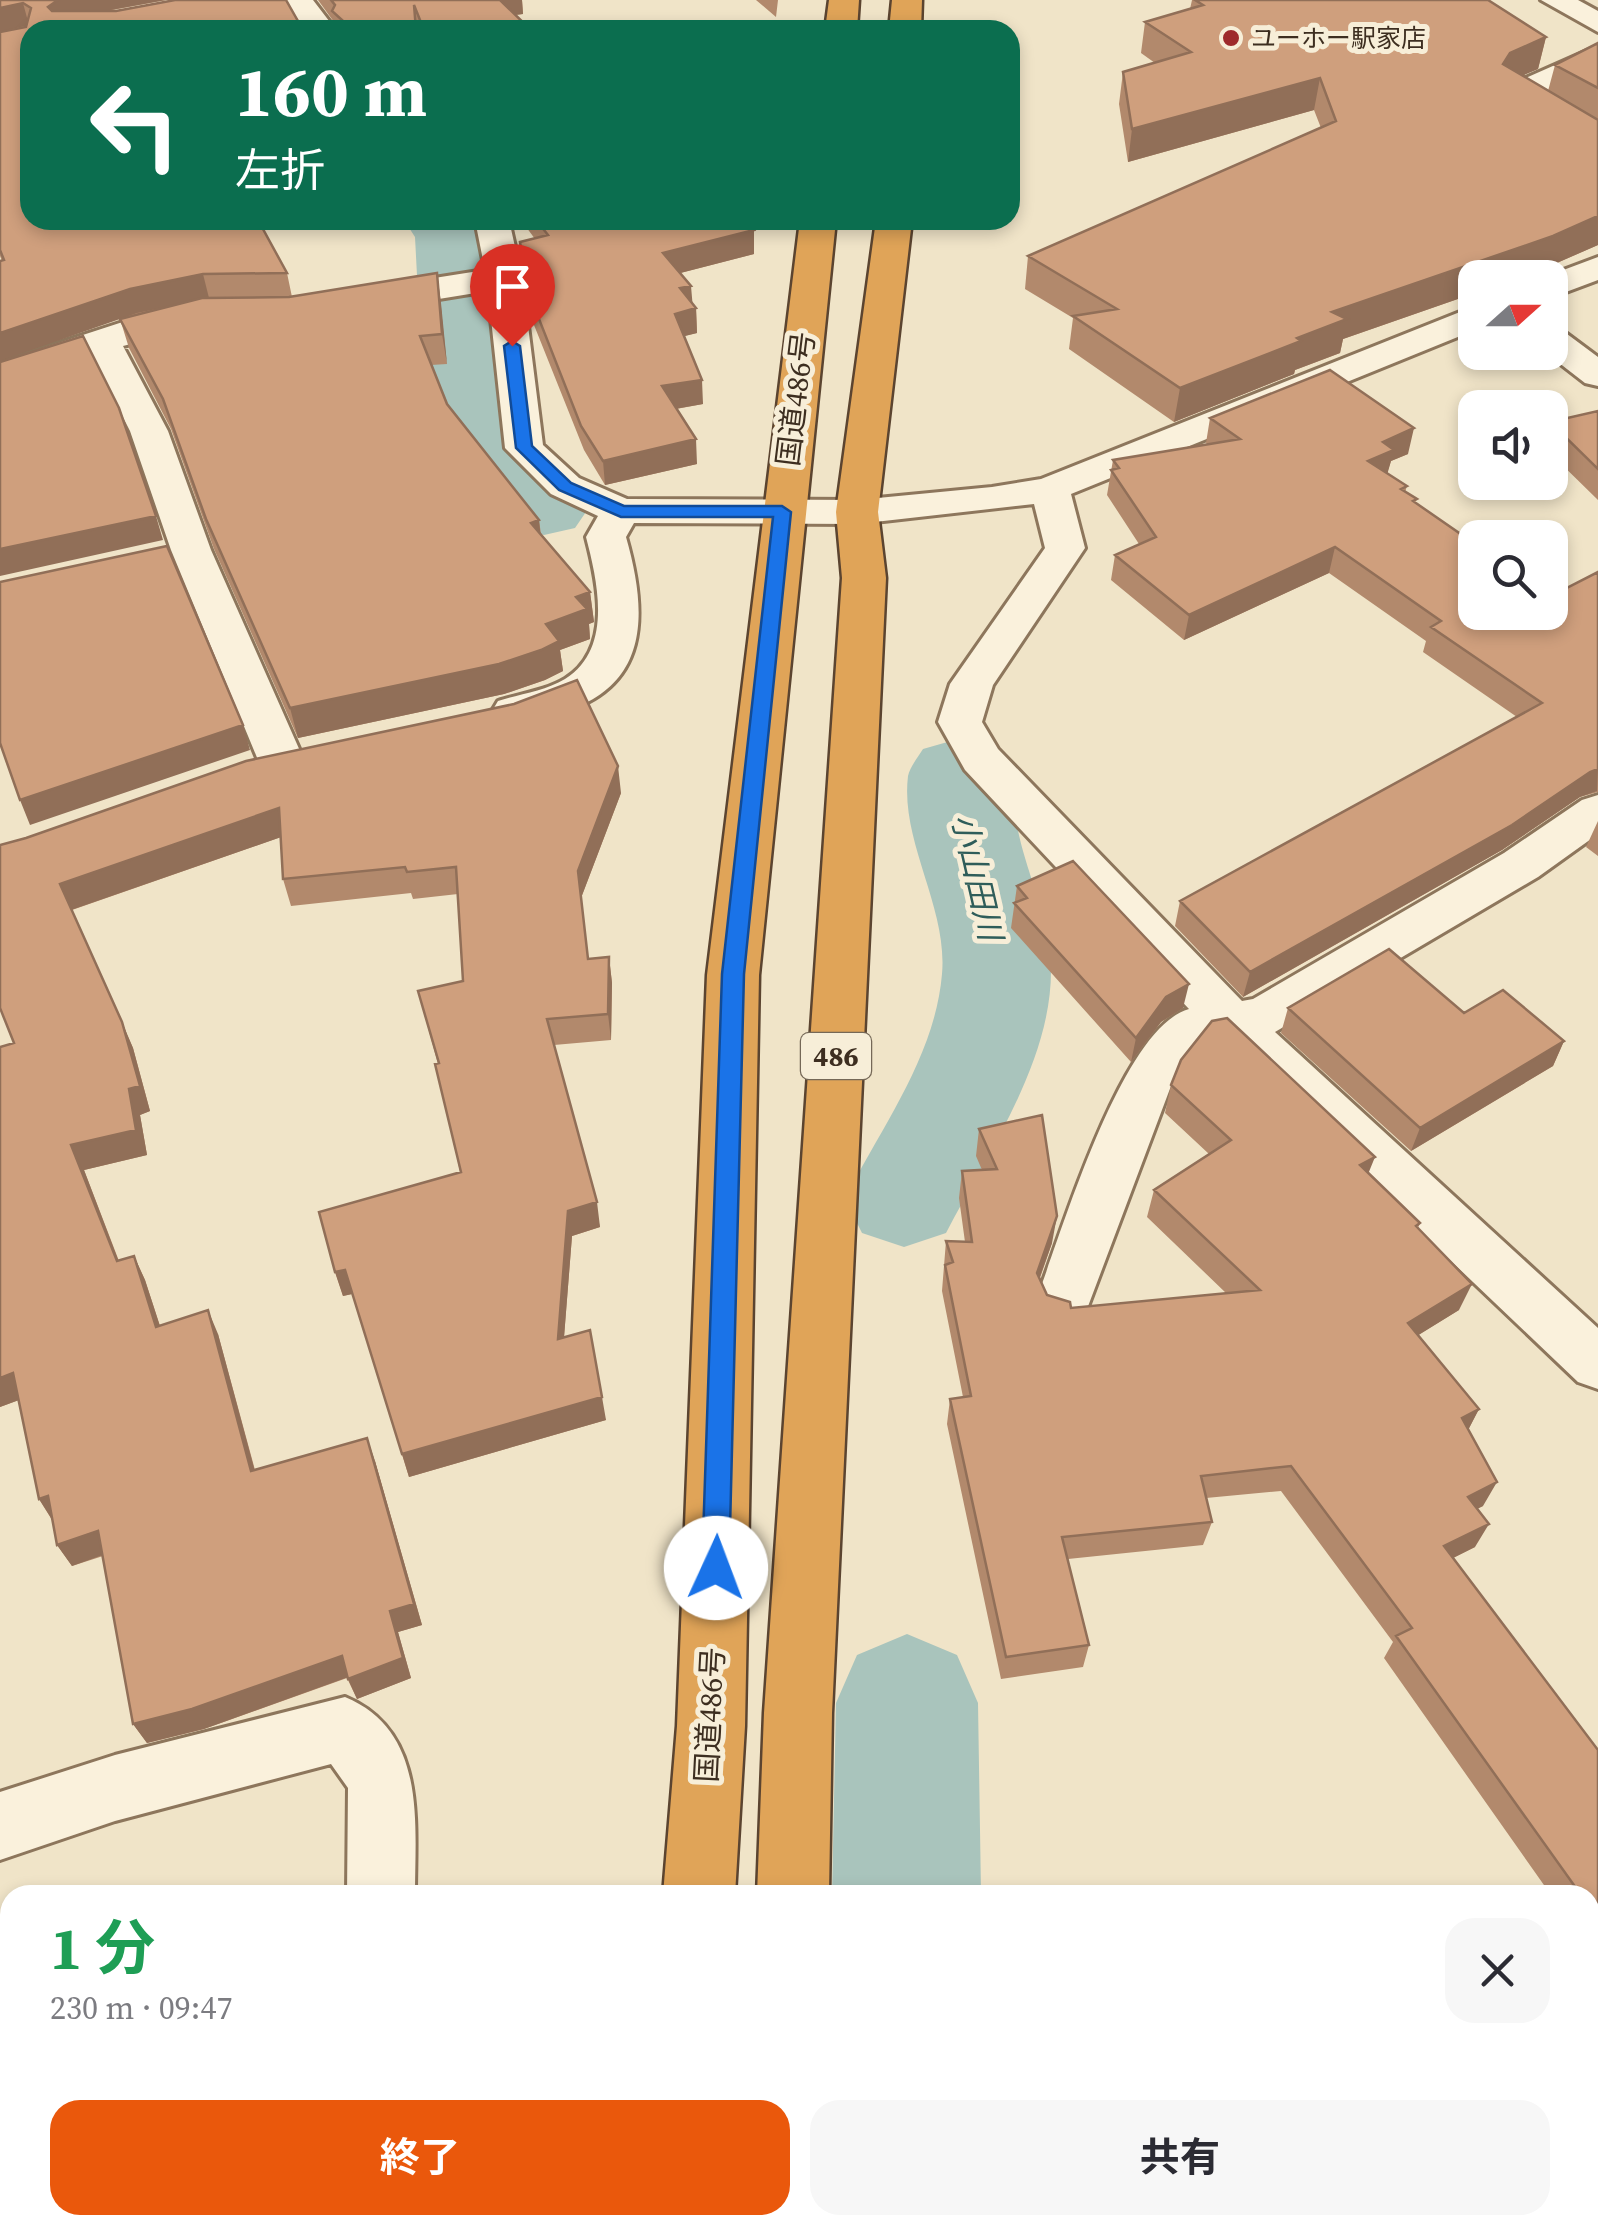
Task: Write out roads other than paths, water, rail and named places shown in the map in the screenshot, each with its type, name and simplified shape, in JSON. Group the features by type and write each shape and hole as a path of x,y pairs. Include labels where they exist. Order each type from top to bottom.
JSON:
{"highway":[{"name":"国道486号","path":"700,1885 712,1706 733,974 817,230"},
{"name":"486","path":"793,1885 798,1712 864,578 857,512 893,230"}],"street":[{"path":"1556,0 1598,23"},
{"path":"1598,55 1514,95 1598,144"},
{"path":"492,230 494,280 524,448 565,486 621,512 857,512 1050,489 1458,324"},
{"path":"1568,280 1598,267"},
{"path":"331,306 494,280"},
{"path":"0,374 104,344 150,325 226,313"},
{"path":"104,344 148,431 172,554 281,761"},
{"path":"1568,353 1598,375"},
{"path":"1050,489 1065,548 972,684 960,722 980,759 1229,1019 1598,1364"},
{"path":"469,722 582,688 612,658 621,589 606,537 621,512"},
{"path":"1064,1300 1148,1077 1187,1030 1229,1019 1264,1016 1521,865 1598,812"},
{"path":"0,1826 115,1788 345,1730 381,1779 381,1885"}],"waterway":[{"name":"小山田川","path":"449,230 453,235 464,391 480,447 544,509"},
{"name":"小山田川","path":"904,1199 970,1073 993,1004 997,970 994,937 967,835 958,773"},
{"name":"小山田川","path":"906,1885 907,1703"}],"place":[{"name":"ユーホー駅家店","path":"1231,38"}]}
